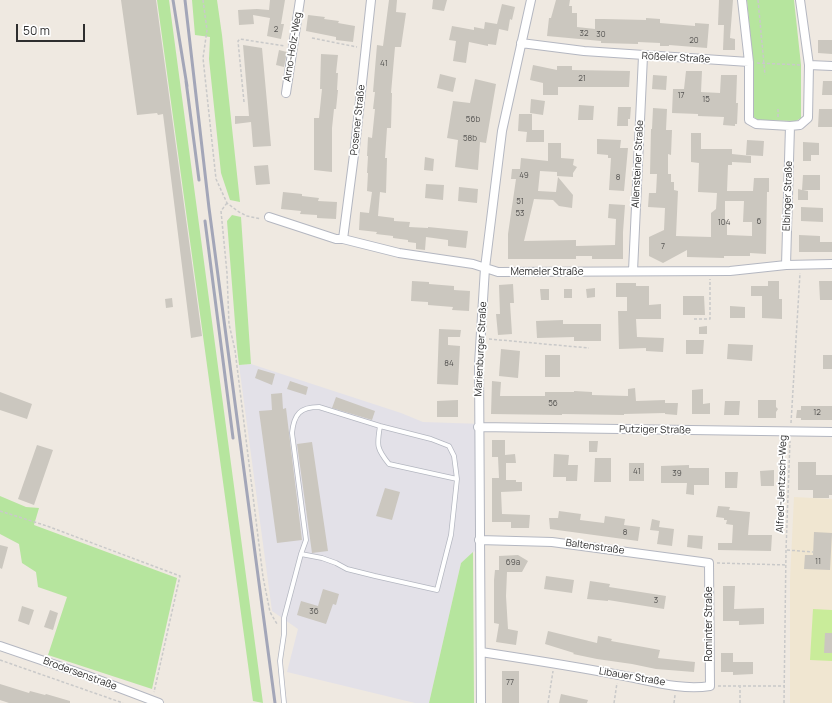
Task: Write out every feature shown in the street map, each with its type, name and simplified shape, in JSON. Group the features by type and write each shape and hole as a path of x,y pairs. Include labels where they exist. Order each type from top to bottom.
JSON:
{"street":[{"name":"Arno-Holz-Weg","path":"286,93 300,0"},
{"name":"Posener Straße","path":"344,240 371,0"},
{"name":"Marienburger Straße","path":"481,703 478,427 479,364 486,268 502,131 531,0"},
{"path":"742,0 748,62 749,120 756,124 790,126 800,125 808,118 808,65 800,0"},
{"name":"Rößeler Straße","path":"521,43 584,51 643,56 748,62"},
{"name":"Allensteiner Straße","path":"633,271 643,56"},
{"path":"808,65 832,66"},
{"name":"Elbinger Straße","path":"786,266 790,126"},
{"name":"Memeler Straße","path":"270,217 336,239 399,253 473,264 498,272 730,271 832,264"},
{"name":"Putziger Straße","path":"478,427 832,432"},
{"name":"Baltenstraße","path":"479,540 552,542 709,563"},
{"name":"Rominter Straße","path":"709,563 710,686"},
{"name":"Brodersenstraße","path":"0,646 88,676 156,702"},
{"name":"Libauer Straße","path":"481,652 619,674 676,685 699,688 710,686"}],"lane":[{"path":"284,703 280,661 284,634 284,618 300,554 304,545 306,533 292,433 296,416 301,410 309,407 319,407 380,426 431,439 449,446 454,456 457,479 451,535 437,590 347,569 322,558 300,554"},
{"path":"380,426 377,445 389,464 457,479"}],"path":[{"path":"203,0 207,30 203,58 216,178 227,203 239,212 247,216 264,220 269,219 270,217"},
{"path":"758,0 765,75"},
{"path":"244,102 238,41 240,38 293,47"},
{"path":"312,38 366,49"},
{"path":"748,62 808,65"},
{"path":"227,203 221,211 227,273 229,324 236,350 263,577 270,612 284,634"},
{"name":"Alfred-Jentzsch-Weg","path":"784,703 786,550 790,432 800,265"},
{"path":"694,319 710,319 710,271"},
{"path":"481,338 589,348"},
{"path":"0,511 46,526 180,576 156,702"},
{"path":"786,550 813,552"},
{"path":"709,563 787,565"},
{"path":"0,660 123,703"},
{"path":"548,703 554,664"},
{"path":"614,703 619,674"},
{"path":"710,686 784,686"},
{"path":"740,687 740,703"}],"shaded area":[{"path":"251,364 401,413 423,422 483,424 483,544 461,563 429,703 415,703 287,672 298,629 272,611 239,365"},
{"path":"794,497 832,499 832,703 790,703 790,580"}],"green space":[{"path":"157,0 169,0 263,703 253,701"},
{"path":"192,0 217,0 240,202 230,200 221,173 209,59 210,37 195,35"},
{"path":"747,0 794,0 801,65 801,118 796,121 756,120 753,115 753,63"},
{"path":"232,215 241,217 251,364 239,365 227,221"},
{"path":"0,496 26,507 39,508 34,525 177,578 152,689 48,655 67,597 38,587 36,572 22,563 19,544 0,534"},
{"path":"473,552 474,703 429,703 461,563"},
{"path":"813,609 832,610 832,661 810,660"}],"building":[{"path":"121,0 156,0 202,336 191,338 163,114 158,115 157,113 137,115"},
{"path":"270,0 285,0 281,24 284,24 281,39 267,36 270,18 253,15 254,24 239,25 238,10 269,10"},
{"path":"389,0 397,0 396,12 406,13 401,47 395,47 391,93 391,128 387,128 385,158 387,158 386,193 380,192 378,216 394,218 394,221 410,222 409,227 428,227 468,231 466,248 448,246 448,240 426,237 425,250 416,249 416,243 408,242 408,240 376,234 377,232 359,230 360,212 369,213 372,192 367,191 368,137 372,138 375,109 373,109 375,92 373,92 377,45 383,46"},
{"path":"433,0 447,0 444,11 432,9"},
{"path":"556,0 570,0 569,6 572,6 572,13 577,13 577,27 595,29 595,19 646,20 646,18 660,19 660,23 695,26 695,23 709,24 707,48 669,45 660,46 660,43 601,43 601,41 547,36 549,18 551,18"},
{"path":"719,0 733,0 730,38 735,39 735,50 723,50 724,25 718,25"},
{"path":"502,4 515,7 512,20 510,19 508,31 499,29 496,45 488,44 488,46 469,42 466,63 453,61 456,41 449,40 452,26 474,30 474,27 484,29 485,22 497,24"},
{"path":"308,15 325,17 324,19 339,21 338,23 355,26 353,42 336,40 336,37 306,31"},
{"path":"818,40 832,40 832,54 818,53"},
{"path":"243,45 262,48 271,146 253,147 251,122 235,124 235,116 249,116"},
{"path":"279,50 287,52 284,67 276,65"},
{"path":"321,54 338,55 336,73 338,73 338,90 332,128 332,172 314,170 314,118 319,118 322,89 320,89"},
{"path":"533,65 557,70 557,66 572,66 572,70 630,71 629,87 558,87 558,95 543,95 543,83 530,80"},
{"path":"686,71 702,71 701,92 720,93 721,75 737,75 736,103 738,103 737,124 735,124 735,126 723,125 724,117 672,113 673,89 684,89"},
{"path":"440,74 456,78 453,92 437,88"},
{"path":"653,75 667,76 666,90 652,89"},
{"path":"475,79 496,84 486,143 480,142 478,170 455,167 458,140 447,138 453,101 470,103"},
{"path":"823,81 832,81 832,95 822,95"},
{"path":"531,99 545,101 543,115 530,113"},
{"path":"579,105 594,106 593,120 578,120"},
{"path":"618,107 631,107 628,126 617,126"},
{"path":"653,108 667,109 666,130 672,130 671,155 668,154 668,174 671,174 671,182 674,182 674,190 678,191 676,236 711,237 711,213 716,209 717,193 698,192 699,163 691,162 691,133 701,133 701,149 732,149 732,154 751,156 751,163 732,162 732,165 728,165 727,191 753,191 754,178 769,178 769,192 767,192 766,254 750,253 750,256 724,256 724,258 687,257 687,250 663,263 649,256 649,237 664,230 665,208 648,207 649,193 656,193 657,174 650,174","holes":["725,201 744,201 743,222 752,222 752,236 727,235"]},
{"path":"819,109 832,109 832,127 818,127"},
{"path":"519,114 532,114 532,130 544,130 544,142 526,142 527,132 518,131"},
{"path":"597,139 621,140 620,148 628,148 624,191 609,190 611,158 608,158 608,155 597,154"},
{"path":"747,140 764,141 763,156 746,155"},
{"path":"803,142 819,143 819,155 811,155 811,161 803,161"},
{"path":"548,143 561,143 561,158 574,159 573,165 577,167 573,173 573,177 557,176 557,172 540,171 538,191 556,192 558,177 573,195 572,208 559,206 553,200 534,199 524,241 576,240 576,246 615,245 616,219 608,218 609,204 625,205 623,259 592,259 592,256 576,256 576,259 508,259 508,234 516,179 511,179 512,169 520,169 521,158 548,161"},
{"path":"425,157 434,159 433,171 424,170"},
{"path":"268,165 270,184 256,185 254,166"},
{"path":"803,175 820,175 820,190 803,190 808,191 808,200 798,200 798,189 802,190"},
{"path":"426,184 444,185 443,200 425,198"},
{"path":"459,187 478,189 477,203 458,201"},
{"path":"283,192 319,198 318,201 337,202 336,219 317,218 317,215 300,214 301,211 281,209"},
{"path":"801,207 823,208 823,222 801,221"},
{"path":"799,235 820,236 820,242 832,242 832,252 799,252"},
{"path":"412,281 454,286 454,290 470,291 469,311 452,310 453,307 428,305 428,302 411,301"},
{"path":"768,281 779,281 779,299 782,299 782,319 762,318 762,296 751,296 751,286 768,286"},
{"path":"819,281 832,281 832,300 820,300"},
{"path":"616,283 636,283 636,286 649,286 649,305 661,304 661,319 636,319 637,337 664,338 663,352 646,351 646,348 619,349 618,311 627,311 627,297 616,297"},
{"path":"513,284 514,303 510,303 512,334 498,335 496,314 500,314 499,285"},
{"path":"595,288 595,297 587,298 586,289"},
{"path":"540,289 549,289 549,300 541,300"},
{"path":"564,289 572,289 572,298 564,298"},
{"path":"683,296 704,296 705,315 683,315"},
{"path":"172,298 173,307 166,308 165,299"},
{"path":"730,306 745,307 745,318 730,318"},
{"path":"563,320 563,324 601,324 601,341 574,341 574,337 537,338 536,321"},
{"path":"707,326 707,334 699,334 699,327"},
{"path":"439,329 461,330 460,337 448,337 448,345 460,346 458,385 437,384"},
{"path":"686,340 704,340 703,354 686,354"},
{"path":"728,344 753,345 752,361 727,359"},
{"path":"501,349 520,351 518,378 499,376"},
{"path":"545,355 560,355 560,377 545,377"},
{"path":"823,355 832,355 832,369 823,369"},
{"path":"258,369 275,374 272,385 255,378"},
{"path":"290,381 308,387 306,395 287,389"},
{"path":"492,381 501,382 500,396 545,396 545,392 574,391 592,392 592,395 628,396 628,389 635,388 636,401 665,400 665,403 678,403 677,415 665,413 624,415 491,414"},
{"path":"703,389 703,404 710,403 710,414 692,414 692,390"},
{"path":"0,392 32,404 27,419 0,410"},
{"path":"282,393 283,409 286,408 302,540 277,543 259,411 272,410 271,394"},
{"path":"336,397 375,411 372,420 332,408"},
{"path":"458,400 458,417 437,417 437,401"},
{"path":"758,400 776,400 776,407 778,409 776,412 776,418 758,418"},
{"path":"725,401 740,401 739,415 724,415"},
{"path":"801,406 832,406 832,420 801,420 801,418 796,418 797,410 801,410"},
{"path":"492,440 505,440 505,455 515,454 516,463 506,463 506,480 516,480 516,482 522,482 522,491 501,492 502,514 530,515 529,528 511,528 511,522 492,522 492,478 499,478 498,457 492,457"},
{"path":"589,441 598,441 597,452 589,452"},
{"path":"312,442 328,551 312,553 297,444"},
{"path":"37,445 53,450 34,505 18,499"},
{"path":"554,454 569,455 568,465 578,465 577,481 566,481 566,477 553,477"},
{"path":"595,458 611,458 611,482 594,482"},
{"path":"798,462 816,462 816,475 832,475 832,495 829,495 829,498 813,498 813,490 798,490"},
{"path":"629,463 644,463 644,481 629,481"},
{"path":"689,465 689,468 709,468 709,485 694,485 694,495 686,494 687,483 661,483 661,466"},
{"path":"774,470 774,486 761,486 760,471"},
{"path":"725,472 738,472 737,488 725,488"},
{"path":"385,488 400,492 392,520 376,516"},
{"path":"718,506 730,507 729,510 750,512 748,535 772,535 771,551 718,550 718,543 732,543 733,525 726,524 727,520 724,520 724,518 716,517"},
{"path":"559,511 581,514 580,520 604,523 605,516 625,519 624,525 640,527 638,541 550,529 549,518 558,518"},
{"path":"652,519 660,521 659,527 674,529 672,546 657,544 659,531 650,530"},
{"path":"814,532 832,533 830,570 804,569 805,555 813,555"},
{"path":"688,535 703,536 702,549 687,547"},
{"path":"0,545 8,547 2,569 0,568"},
{"path":"518,555 528,561 522,572 507,572 506,596 508,629 518,631 516,645 496,642 499,624 494,623 494,580 495,570 499,570 499,556"},
{"path":"546,576 574,580 572,593 544,589"},
{"path":"590,581 610,584 609,587 666,596 664,609 608,600 587,599"},
{"path":"723,586 735,586 734,609 764,608 764,624 739,625 739,621 723,621"},
{"path":"323,589 339,594 336,605 333,604 326,624 297,615 301,601 318,606"},
{"path":"22,606 34,610 29,625 18,621"},
{"path":"50,610 58,613 53,630 44,627"},
{"path":"548,631 597,643 598,636 612,639 611,641 660,650 658,658 695,662 694,672 656,669 573,654 574,653 545,644"},
{"path":"825,633 832,633 832,653 824,653"},
{"path":"721,653 733,653 733,662 753,662 753,674 733,675 733,672 721,672"},
{"path":"502,671 519,671 519,703 502,703"},
{"path":"0,684 29,693 30,691 46,694 70,701 70,703 9,703 0,700"},
{"path":"561,694 588,700 587,703 559,703"}],"railway":[{"path":"173,0 187,86"},
{"path":"185,0 209,208 275,703"},
{"path":"186,81 199,180"},
{"path":"205,221 233,438"}]}
